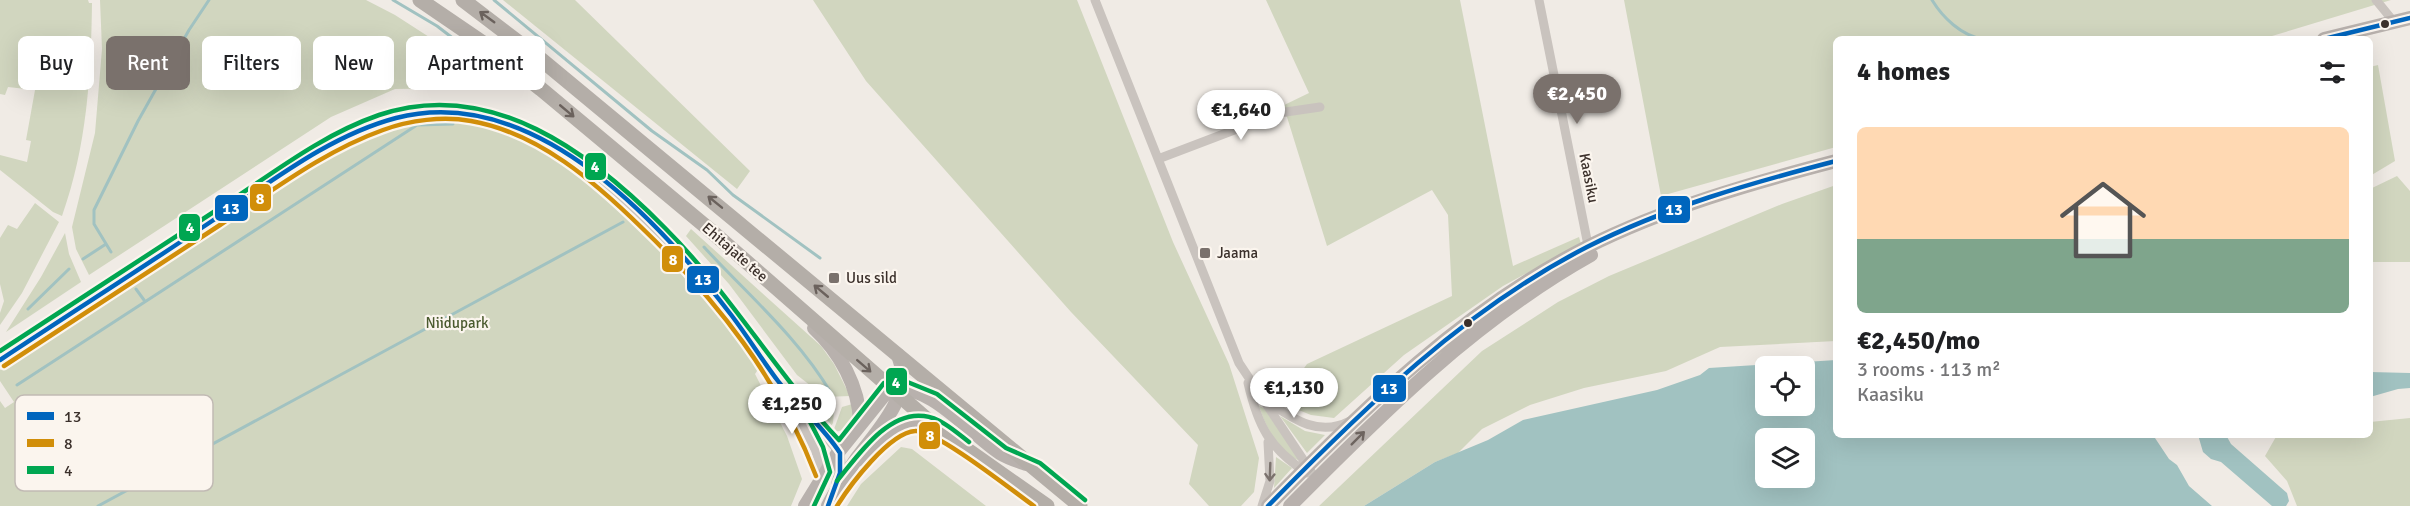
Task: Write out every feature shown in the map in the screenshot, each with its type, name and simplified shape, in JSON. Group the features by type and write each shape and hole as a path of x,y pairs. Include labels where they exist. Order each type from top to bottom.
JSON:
{"highway":[{"name":"Ehitajate tee","path":"420,0 483,43 541,89 897,390 939,430 1047,506"},
{"name":"Ehitajate tee","path":"463,0 543,61 1080,506"}],"main road":[{"path":"2336,36 2410,18"},
{"path":"1268,506 1305,468 1433,349 1493,303 1589,251 1812,167 1833,162"},
{"path":"710,230 719,246 817,330 831,348 859,397 860,422"},
{"path":"1290,506 1435,365 1507,307 1589,251"},
{"path":"829,504 856,460 886,420 904,369 898,356"},
{"path":"805,506 823,473 860,422 897,390 918,392 943,408 1001,454 1028,465"},
{"path":"829,504 882,443 903,426 921,423 939,430"}],"street":[{"path":"1095,0 1221,320 1246,374 1305,468 1316,479"},
{"name":"Kaasiku","path":"1539,0 1589,251"},
{"path":"2376,0 2394,22"},
{"path":"1158,159 1279,113 1320,107"},
{"path":"0,360 297,167 350,136 382,122 425,113 471,114 500,121 538,136 583,168 638,213 681,255 729,310 782,387 816,450 823,473"},
{"path":"1246,374 1269,448 1270,481 1262,506"},
{"path":"782,387 839,451 842,466 829,504"},
{"path":"1261,396 1309,426 1333,428 1360,416"},
{"path":"1266,437 1281,454 1305,468"}],"green space":[{"path":"0,0 88,0 92,3 91,36 18,36 18,88 8,87 5,95 0,94"},
{"path":"100,0 366,0 428,36 406,36 406,89 394,89 394,36 313,36 313,90 393,90 331,117 89,275 76,249 72,227 95,133 102,49"},
{"path":"503,0 575,0 750,171 737,189"},
{"path":"813,0 1077,0 1173,242 1229,364 1259,458 1254,492 1241,506 1209,506 1189,484 1198,445 1071,312 866,81"},
{"path":"1266,0 1460,0 1513,266 1579,237 1581,244 1503,286 1404,355 1334,418 1311,415 1291,407 1294,382 1307,364 1452,296 1448,215 1432,190 1327,246 1287,117 1278,108 1309,93"},
{"path":"1624,0 2391,0 2272,36 1833,36 1833,148 1661,196"},
{"path":"2378,65 2395,161 2373,174 2373,66"},
{"path":"35,90 88,90 77,163 62,216 53,212 0,170 0,155 27,162 31,141 26,140"},
{"name":"Niidupark","path":"449,118 498,127 553,152 585,177 630,218 689,278 759,368 755,374 787,436 802,479 791,506 0,506 0,401 5,408 14,402 0,381 0,370 361,136 392,126"},
{"path":"2397,176 2410,191 2410,262 2373,262 2373,188"},
{"path":"1833,186 1833,341 1720,347 1666,371 1584,388 1530,405 1482,429 1458,453 1435,462 1364,506 1319,506 1482,351 1558,302 1609,276 1782,204"},
{"path":"35,203 59,222 22,293 0,325 0,313 4,301 0,284 0,238 8,225 17,229"},
{"path":"691,229 821,346 834,364 850,396 825,397 797,375 729,284 686,236"},
{"path":"65,233 69,254 81,282 6,332 41,277"},
{"path":"806,396 834,411 833,423 828,431 815,417 818,413"},
{"path":"856,403 855,414 848,427 833,432 842,407"},
{"path":"1259,406 1264,408 1300,461 1279,446"},
{"path":"1280,416 1305,431 1325,435 1307,453"},
{"path":"2410,418 2410,506 2297,506 2287,481 2265,456 2275,438 2373,438 2373,422"},
{"path":"901,447 912,449 986,506 847,506 861,484"},
{"path":"1276,457 1292,468 1274,488"}],"water":[{"path":"1833,360 1833,438 2155,438 2169,459 2177,465 2189,486 2212,506 1364,506 1435,462 1488,440 1523,420 1657,390 1700,375 1709,368 1755,365 1755,416 1815,416 1815,361"},
{"path":"2373,372 2410,373 2410,388 2373,396"},
{"path":"2199,438 2228,438 2231,444 2287,493 2289,501 2286,506 2272,506 2221,462 2211,459 2203,452"}],"waterway":[{"path":"111,252 94,224 94,210 138,121 189,30 209,0"},
{"path":"393,0 450,36"},
{"path":"494,0 652,131 707,170 733,195 820,258"},
{"path":"1932,0 1953,25 1972,36"},
{"path":"17,385 417,125 453,124"},
{"path":"213,444 623,222"},
{"path":"83,259 106,244"},
{"path":"704,247 788,335 831,393"},
{"path":"28,309 69,269"},
{"path":"136,289 144,300"},
{"path":"98,506 126,491"}],"transit line":[{"name":"13","path":"2336,36 2410,18"},
{"name":"4","path":"0,351 320,142 379,115 420,106 461,106 499,114 536,129 572,149 636,200 689,253 711,279 794,388 839,440 884,383 905,381 937,394 1006,448 1040,463 1085,500"},
{"name":"13","path":"0,360 323,148 371,126 396,118 446,112 495,121 543,140 587,168 629,201 667,239 702,278 738,324 778,381 840,453 840,473 828,506"},
{"name":"8","path":"4,366 319,160 361,139 404,124 438,119 471,121 520,136 564,162 605,194 669,255 720,313 764,374 784,406 816,476"},
{"name":"13","path":"1268,506 1341,433 1417,363 1499,300 1542,272 1587,247 1678,208 1741,187 1833,162"},
{"name":"4","path":"837,481 885,428 910,416 930,417 948,426 969,442"},
{"name":"4","path":"808,418 823,447 830,472 814,506"},
{"name":"8","path":"837,506 882,450 905,434 915,431 925,433 956,450 1034,506"}],"place":[{"name":"Jaama","path":"1205,253"},
{"name":"Uus sild","path":"834,278"}]}
